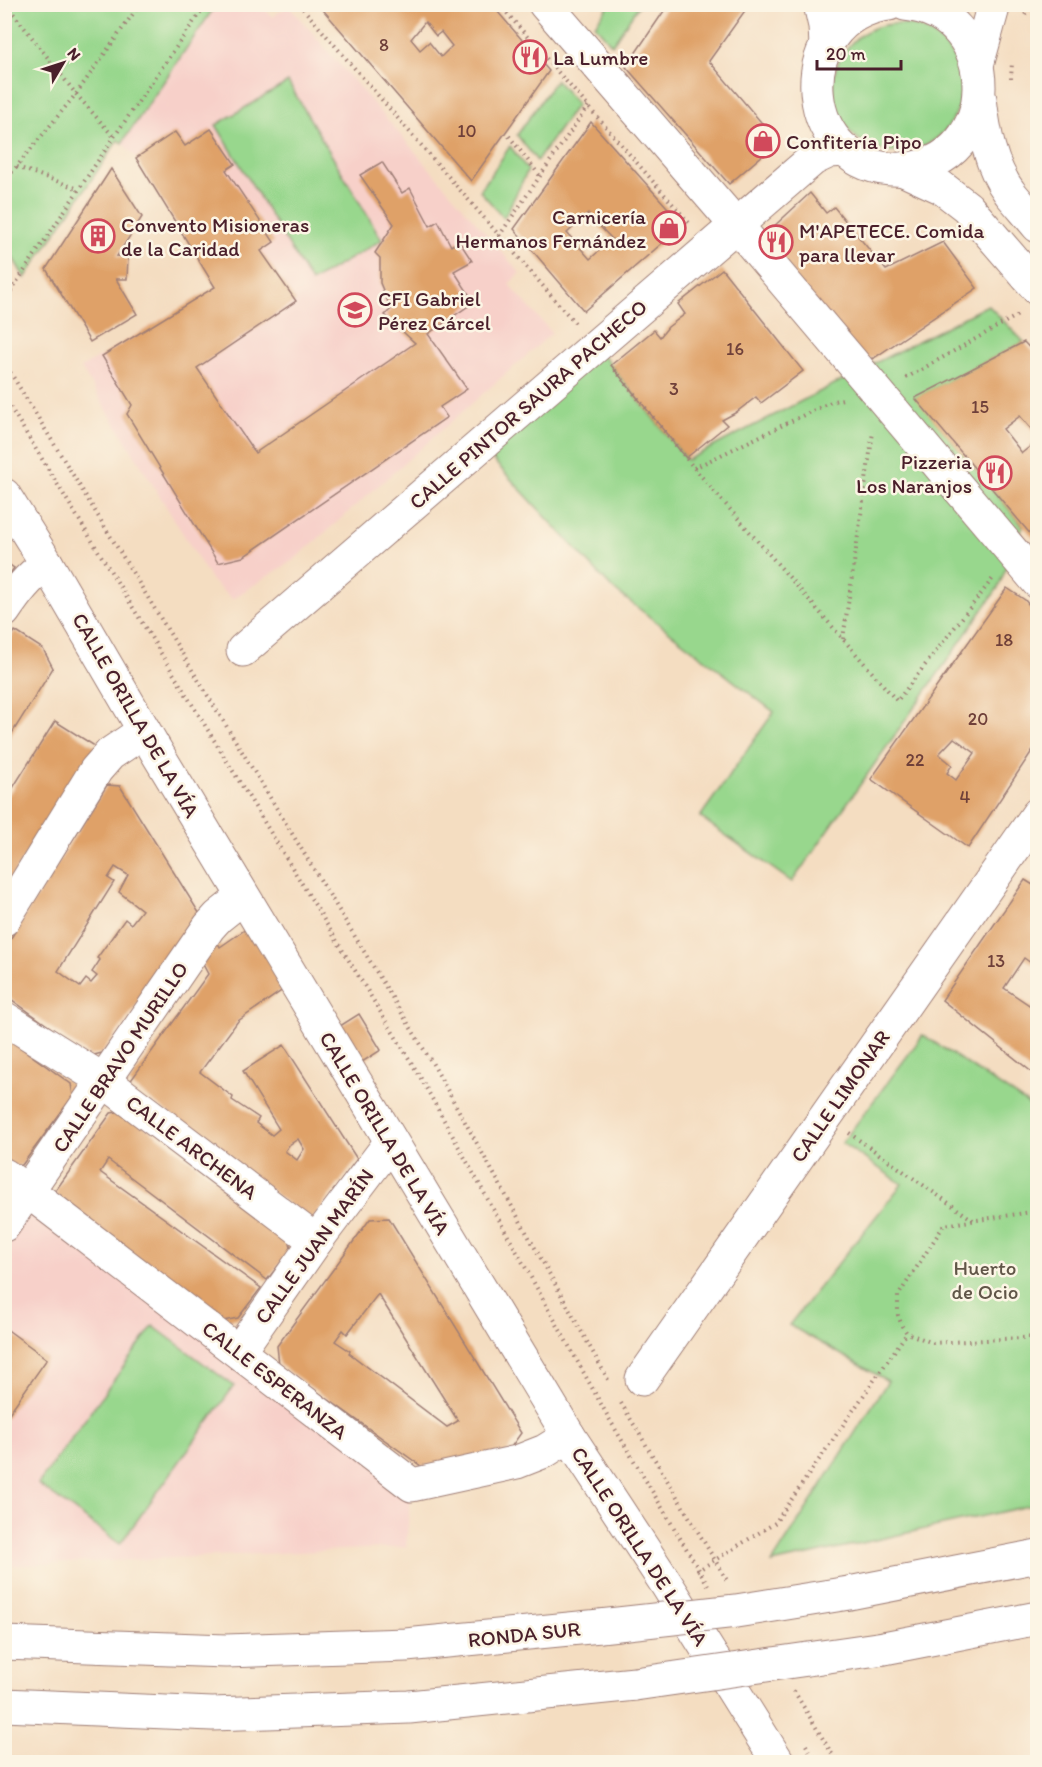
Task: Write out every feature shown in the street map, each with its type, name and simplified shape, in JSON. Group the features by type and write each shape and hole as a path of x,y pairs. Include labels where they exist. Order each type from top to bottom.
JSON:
{"street":[{"path":"546,4 1038,582"},
{"path":"820,4 825,26 826,46"},
{"path":"905,4 925,9 948,21 966,41 977,65 986,138 993,160 1009,191 1038,226"},
{"path":"977,65 994,4"},
{"path":"873,6 840,27 826,46 819,61 815,93 818,108 836,139 863,162 882,168 902,169 927,164 949,152 966,133 972,123 980,98"},
{"name":"CALLE PINTOR SAURA PACHECO","path":"243,650 813,159 820,150 836,139"},
{"path":"902,169 941,187 967,207 1038,289"},
{"name":"CALLE ORILLA DE LA VÍA","path":"4,495 243,897 569,1436 667,1585 778,1762"},
{"path":"4,611 22,585 47,564"},
{"path":"4,919 104,760 144,731"},
{"name":"CALLE LIMONAR","path":"623,1387 825,1116 1038,814"},
{"name":"CALLE BRAVO MURILLO","path":"4,1225 17,1184 103,1080 209,927 243,897"},
{"name":"CALLE ARCHENA","path":"4,1018 103,1080 316,1241"},
{"name":"CALLE JUAN MARÍN","path":"239,1352 316,1241 391,1142"},
{"name":"CALLE ESPERANZA","path":"17,1184 412,1485 517,1462 545,1451 569,1436"},
{"name":"RONDA SUR","path":"4,1643 238,1650 406,1645 736,1611 849,1593 1038,1556"},
{"path":"4,1705 212,1714 409,1707 635,1684 884,1648 1038,1618"}],"path":[{"path":"6,4 76,94 114,137"},
{"path":"4,182 76,94 140,4"},
{"path":"4,301 206,4"},
{"path":"299,4 596,347 694,468 897,701 1013,553"},
{"path":"499,4 710,247"},
{"path":"1023,19 1031,4"},
{"path":"1011,87 1012,53"},
{"path":"499,236 588,106"},
{"path":"509,136 540,176"},
{"path":"17,167 79,189"},
{"path":"4,362 434,1066 623,1387 732,1590"},
{"path":"843,639 878,393"},
{"path":"4,397 419,1075 611,1422 711,1589"},
{"path":"825,1116 974,1220"},
{"path":"1038,1211 944,1225 898,1296 898,1314 907,1333 933,1343 1038,1336"},
{"path":"667,1585 699,1570 775,1523 907,1333"},
{"path":"792,1688 837,1762"},
{"path":"805,1744 816,1762"}],"shaded area":[{"name":"CFI Gabriel Pérez Cárcel","path":"216,5 261,5 272,17 289,6 520,273 509,284 552,333 295,559 232,599 212,581 81,368 215,287 136,158 122,143"},
{"path":"29,1192 412,1485 406,1547 5,1566 5,1225"}],"green space":[{"path":"5,4 216,5 122,143 118,140 25,278 5,245"},
{"path":"609,5 639,5 612,45 595,25"},
{"path":"897,24 922,29 942,43 956,63 961,88 956,113 942,133 922,147 897,152 872,147 852,133 838,113 833,88 838,63 852,43 872,29"},
{"path":"556,80 577,104 537,161 517,135"},
{"path":"288,82 382,240 311,282 216,125"},
{"path":"510,146 528,170 504,218 480,191"},
{"path":"988,305 1024,342 916,398 1023,526 998,588 792,882 700,817 774,712 612,588 480,446 596,347 687,460"},
{"name":"Huerto de Ocio","path":"923,1035 1037,1110 1037,1504 772,1563 888,1381 789,1325 902,1184 842,1143"},
{"path":"153,1326 234,1386 120,1544 38,1484"}],"building":[{"path":"318,4 381,4 385,10 392,4 491,4 549,71 471,181","holes":["425,22 436,36 441,32 452,46 441,57 429,42 420,50 411,39"]},
{"path":"668,5 749,5 709,61 778,142 729,184 626,67"},
{"path":"591,122 683,225 584,311 514,229","holes":["588,214 612,239 590,259 567,233"]},
{"path":"211,129 235,164 226,170 274,242 261,251 296,301 197,368 255,453 415,343 385,315 391,309 380,283 380,258 375,253 394,224 360,175 382,162 402,193 410,188 430,226 438,221 451,246 459,241 472,261 454,271 474,302 428,334 467,389 440,407 447,417 243,557 218,563 127,414 132,405 102,356 215,287 136,158 175,132 185,146"},
{"name":"Convento Misioneras de la Caridad","path":"111,169 142,217 117,256 128,257 127,279 116,279 137,314 90,342 46,269"},
{"path":"810,193 826,213 834,207 886,270 943,242 977,288 874,358 865,359 758,241"},
{"path":"722,269 803,371 761,403 756,397 722,420 727,425 686,458 611,365 654,330 660,337 668,327 685,314 678,304"},
{"path":"1024,342 1038,357 1038,437 1020,416 1003,429 1022,453 1038,440 1038,543 915,398"},
{"path":"4,561 14,568 4,583"},
{"path":"1007,588 1025,600 1038,616 1038,742 968,848 871,779","holes":["954,738 975,753 956,780 947,773 952,765 939,754"]},
{"path":"15,631 43,649 53,668 4,746 4,648"},
{"path":"55,721 98,748 4,888 4,802"},
{"path":"107,785 120,786 201,916 102,1053 90,1056 4,994 4,949","holes":["115,867 128,875 119,892 142,910 131,924 125,919 97,958 100,960 92,972 97,976 91,983 86,979 80,987 58,971 114,882 108,878"]},
{"path":"1025,880 1038,888 1038,968 1024,958 1004,988 1038,1011 1038,1077 942,1000"},
{"path":"249,927 287,987 238,1021 200,1072 233,1097 232,1100 259,1118 256,1123 272,1135 279,1129 243,1071 284,1045 357,1159 311,1221 129,1083 208,974 199,957 218,943 220,947","holes":["298,1139 304,1149 297,1160 285,1151"]},
{"path":"359,1014 381,1050 362,1062 340,1026"},
{"path":"4,1036 71,1084 73,1096 22,1165 7,1168 4,1166 4,1093 7,1090 4,1088"},
{"path":"124,1111 289,1233 291,1249 267,1280 108,1160 100,1172 261,1288 238,1318 223,1321 58,1203 56,1190 111,1113"},
{"path":"389,1218 521,1433 504,1457 421,1466 279,1364 277,1346 370,1219","holes":["378,1294 458,1421 447,1427 335,1341 343,1330 347,1334"]},
{"path":"5,1328 47,1359 5,1419"}],"place":[{"name":"La Lumbre","path":"530,57"},
{"name":"Confitería Pipo","path":"763,141"},
{"name":"Carnicería Hermanos Fernández","path":"669,228"},
{"name":"Convento Misioneras de la Caridad","path":"98,236"},
{"name":"M'APETECE. Comida para llevar","path":"776,242"},
{"name":"CFI Gabriel Pérez Cárcel","path":"355,310"},
{"name":"Pizzeria Los Naranjos","path":"995,473"}]}
